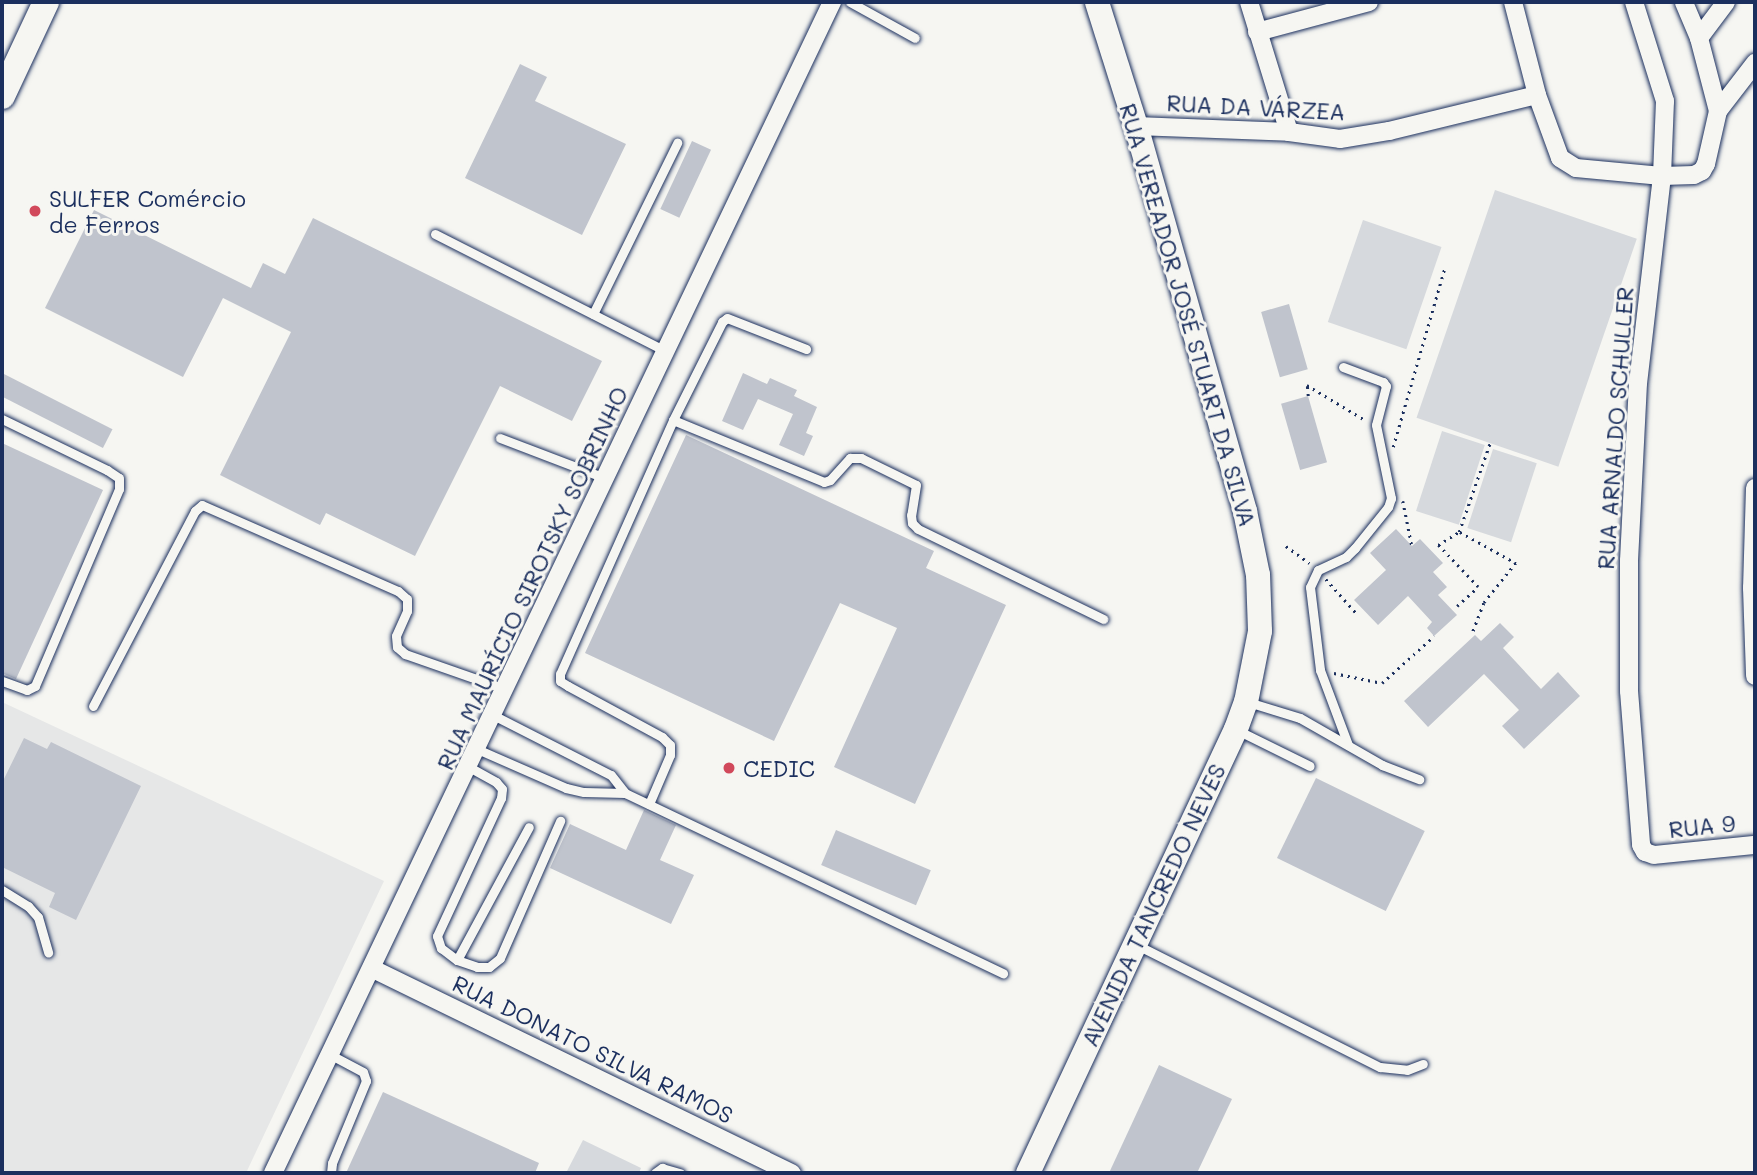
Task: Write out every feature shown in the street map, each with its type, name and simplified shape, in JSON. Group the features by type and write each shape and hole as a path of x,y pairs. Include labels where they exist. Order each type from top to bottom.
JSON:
{"main road":[{"path":"2,96 46,2"},
{"name":"RUA VEREADOR JOSÉ STUART DA SILVA","path":"1097,2 1136,126 1245,511 1258,575 1260,631"},
{"name":"AVENIDA TANCREDO NEVES","path":"1028,1173 1236,729 1246,702 1260,631"}],"street":[{"name":"RUA MAURÍCIO SIROTSKY SOBRINHO","path":"273,1173 373,969 832,2"},
{"path":"1249,2 1289,132"},
{"path":"1257,33 1369,2"},
{"path":"1513,2 1537,95 1560,158 1566,164 1662,176 1694,175 1702,171 1718,111 1755,63"},
{"name":"RUA ARNALDO SCHULLER","path":"1634,2 1665,101 1662,176 1638,383 1629,561 1629,691 1641,845 1645,852 1654,855"},
{"path":"1684,2 1699,38 1718,111"},
{"path":"1699,38 1726,2"},
{"name":"RUA DA VÁRZEA","path":"1136,126 1289,132 1352,138 1537,95"},
{"path":"1755,488 1752,588 1755,676"},
{"name":"RUA 9","path":"1654,855 1755,845"},
{"name":"RUA DONATO SILVA RAMOS","path":"373,969 792,1173"}],"lane":[{"path":"850,2 915,38"},
{"path":"593,314 677,143"},
{"path":"435,234 666,351"},
{"path":"649,804 670,755 670,745 662,737 560,681 560,674 673,420 722,322 727,318 806,349"},
{"path":"1343,367 1383,382 1386,386 1376,425 1391,498 1388,506 1346,558 1318,570 1310,587 1320,670 1348,745"},
{"path":"2,419 107,470 118,478 119,489 35,686 27,690 2,681"},
{"path":"673,420 824,482 830,480 850,457 861,458 916,485 911,515 912,523 918,529 1103,620"},
{"path":"500,438 606,478"},
{"path":"93,706 195,511 202,505 398,591 407,599 407,611 396,636 397,647 405,654 505,690"},
{"path":"1246,702 1300,718 1382,765 1419,779"},
{"path":"493,715 611,775 625,793"},
{"path":"1236,729 1310,766"},
{"path":"477,749 566,788 584,792 625,793 1003,973"},
{"path":"469,767 496,782 502,789 501,797 437,936 441,948 457,960 477,967 489,967 500,958 560,821"},
{"path":"457,960 529,827"},
{"path":"2,890 28,906 37,917 48,953"},
{"path":"1135,944 1380,1067 1400,1070 1423,1064"},
{"path":"331,1055 363,1073 366,1081 332,1163 331,1173"},
{"path":"655,1173 662,1168 680,1173"}],"path":[{"path":"1393,447 1445,267"},
{"path":"1457,607 1478,587 1438,545 1460,532 1490,443"},
{"path":"1460,532 1516,563 1484,603 1473,632"},
{"path":"1320,670 1382,683 1434,636"}],"shaded area":[{"path":"1495,190 1637,239 1558,467 1417,418"},
{"path":"1363,220 1441,247 1406,349 1328,322"},
{"path":"1442,431 1485,445 1459,525 1416,511"},
{"path":"1493,449 1537,463 1511,542 1467,528"},
{"path":"2,702 384,881 246,1173 2,1173"},
{"path":"583,1140 641,1168 639,1173 566,1173"}],"building":[{"path":"520,64 547,77 535,101 626,144 582,235 465,178"},
{"path":"692,141 711,150 679,218 660,209"},
{"path":"94,210 251,288 263,263 285,274 313,218 602,361 572,421 500,386 415,556 326,513 320,525 220,475 291,332 223,298 183,377 45,308"},
{"path":"1289,304 1308,369 1280,377 1261,312"},
{"path":"2,373 112,429 103,448 2,397"},
{"path":"743,373 767,384 770,378 797,390 794,396 817,407 806,433 813,436 804,456 779,445 793,414 758,399 743,430 722,421"},
{"path":"1308,396 1327,462 1300,470 1281,404"},
{"path":"686,435 934,551 926,568 1006,605 915,804 834,767 897,628 840,603 774,741 585,653"},
{"path":"2,443 103,490 16,679 2,673"},
{"path":"1396,529 1412,546 1420,539 1443,563 1433,572 1447,587 1438,595 1457,615 1434,636 1427,628 1432,622 1408,596 1378,625 1354,600 1386,570 1370,553"},
{"path":"1500,623 1514,637 1503,648 1541,689 1558,672 1580,696 1524,749 1502,726 1519,710 1484,674 1428,727 1404,701 1475,635 1481,641"},
{"path":"24,738 47,749 51,742 141,786 76,920 49,907 55,893 2,867 2,783"},
{"path":"1316,778 1425,831 1386,911 1277,858"},
{"path":"644,810 676,825 660,860 694,875 671,924 550,868 570,824 626,850"},
{"path":"836,830 931,870 916,905 821,865"},
{"path":"1159,1065 1232,1099 1197,1173 1109,1173"},
{"path":"383,1092 539,1163 535,1173 346,1173"}],"place":[{"name":"SULFER Comércio de Ferros","path":"35,211"},
{"name":"CEDIC","path":"729,768"}]}
